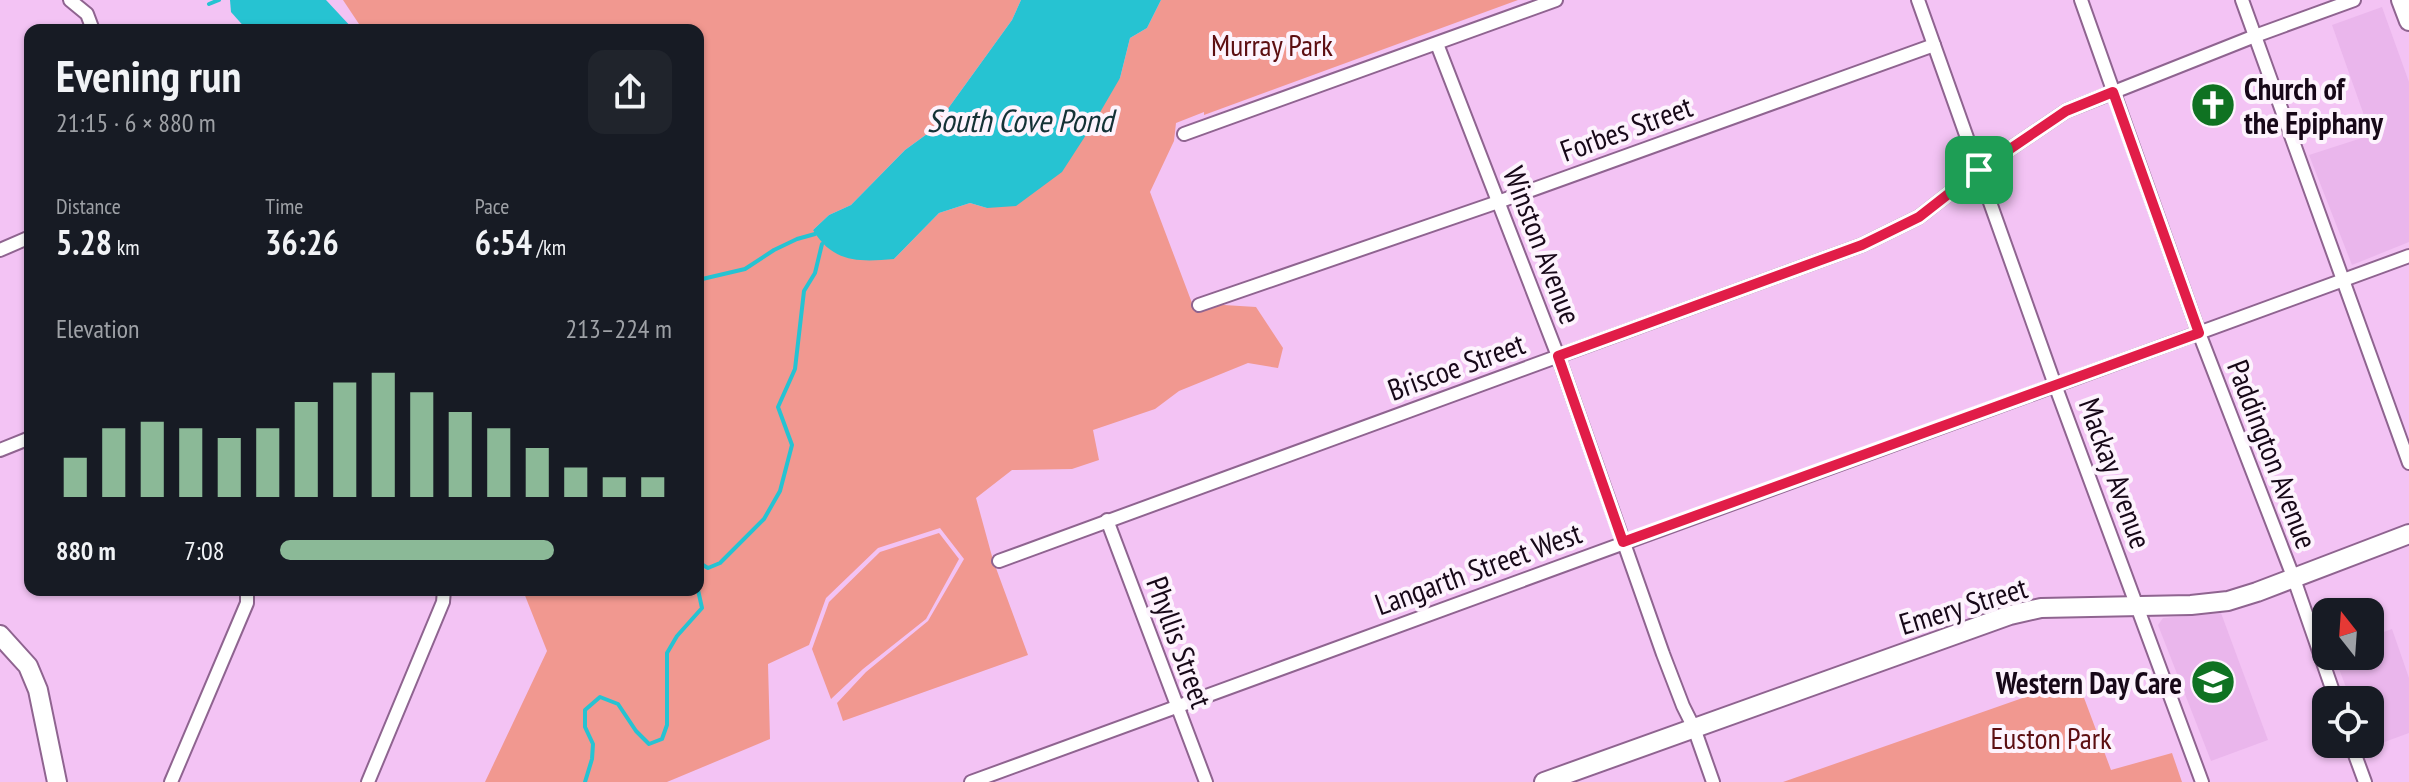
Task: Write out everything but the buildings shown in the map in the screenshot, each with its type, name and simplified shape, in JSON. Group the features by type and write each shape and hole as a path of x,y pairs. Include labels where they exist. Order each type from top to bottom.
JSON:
{"street":[{"path":"70,0 87,14 91,24"},
{"path":"1184,134 1556,0"},
{"name":"Mackay Avenue","path":"1918,0 2055,385 2202,782"},
{"name":"Paddington Avenue","path":"2081,0 2199,333 2294,579 2331,686"},
{"path":"2242,0 2409,463"},
{"name":"Briscoe Street","path":"999,561 1862,245 1919,217 1979,170 2066,111 2354,0"},
{"path":"2401,0 2409,21"},
{"name":"Winston Avenue","path":"1437,44 1558,356 1663,654 1713,782"},
{"name":"Forbes Street","path":"1199,305 1498,202 1934,45"},
{"path":"0,250 24,240"},
{"name":"Langarth Street West","path":"971,782 2409,256"},
{"path":"0,450 24,440"},
{"name":"Phyllis Street","path":"1107,520 1206,782"},
{"name":"Emery Street","path":"1544,782 2010,615 2041,608 2191,605 2228,601 2409,534"},
{"path":"171,782 247,603 247,596"},
{"path":"368,782 444,596"},
{"path":"0,635 28,666 38,690 57,782"},
{"path":"2356,758 2365,782"}],"shaded area":[{"path":"2382,7 2409,82 2409,242 2352,265 2309,155 2371,135 2332,25"},
{"name":"Western Day Care","path":"2221,613 2268,740 2211,761 2158,625 2163,618"},
{"path":"2392,629 2409,678 2409,733 2384,742 2384,686 2346,686 2339,670 2384,670 2384,632"}],"green space":[{"name":"Murray Park","path":"343,0 1021,0 1012,20 938,126 905,150 851,205 829,215 813,230 894,259 939,213 970,203 987,208 1120,78 1130,38 1147,28 1161,0 1518,0 1176,123 1174,141 1150,192 1192,303 1256,307 1283,348 1278,368 1248,363 1179,391 1155,409 1093,430 1099,460 1072,469 1012,470 976,498 993,560 1028,655 843,721 837,703 866,672 928,621 964,559 940,528 878,548 826,598 809,645 768,664 770,739 667,782 485,782 547,651 525,596 704,596 704,24 359,24"},
{"path":"939,533 959,559 926,619 831,699 812,649 829,602 880,552"},
{"name":"Euston Park","path":"2077,679 2111,770 2172,753 2182,782 1783,782"}],"water":[{"path":"230,0 326,0 348,24 242,24 231,12"},
{"name":"South Cove Pond","path":"1021,0 1161,0 1147,28 1130,38 1120,78 1062,172 1016,206 987,208 970,203 939,213 894,259 858,260 829,249 813,230 829,215 851,205 905,150 938,126 1012,20"}],"waterway":[{"path":"209,4 219,0"},
{"path":"704,279 745,269 774,250 815,234"},
{"path":"704,566 708,568 720,563 764,519 780,491 792,445 778,407 795,369 804,291 815,273 822,244"},
{"path":"585,782 593,744 585,727 585,710 600,697 618,704 649,744 662,739 667,725 667,653 677,636 702,608 699,596"}],"place":[{"name":"Church of the Epiphany","path":"2213,105"},
{"name":"Western Day Care","path":"2213,682"}],"route":[{"path":"2113,92 2199,333 1623,542 1558,356 1862,245 1919,217 1979,170 2066,111 2113,92"}]}
